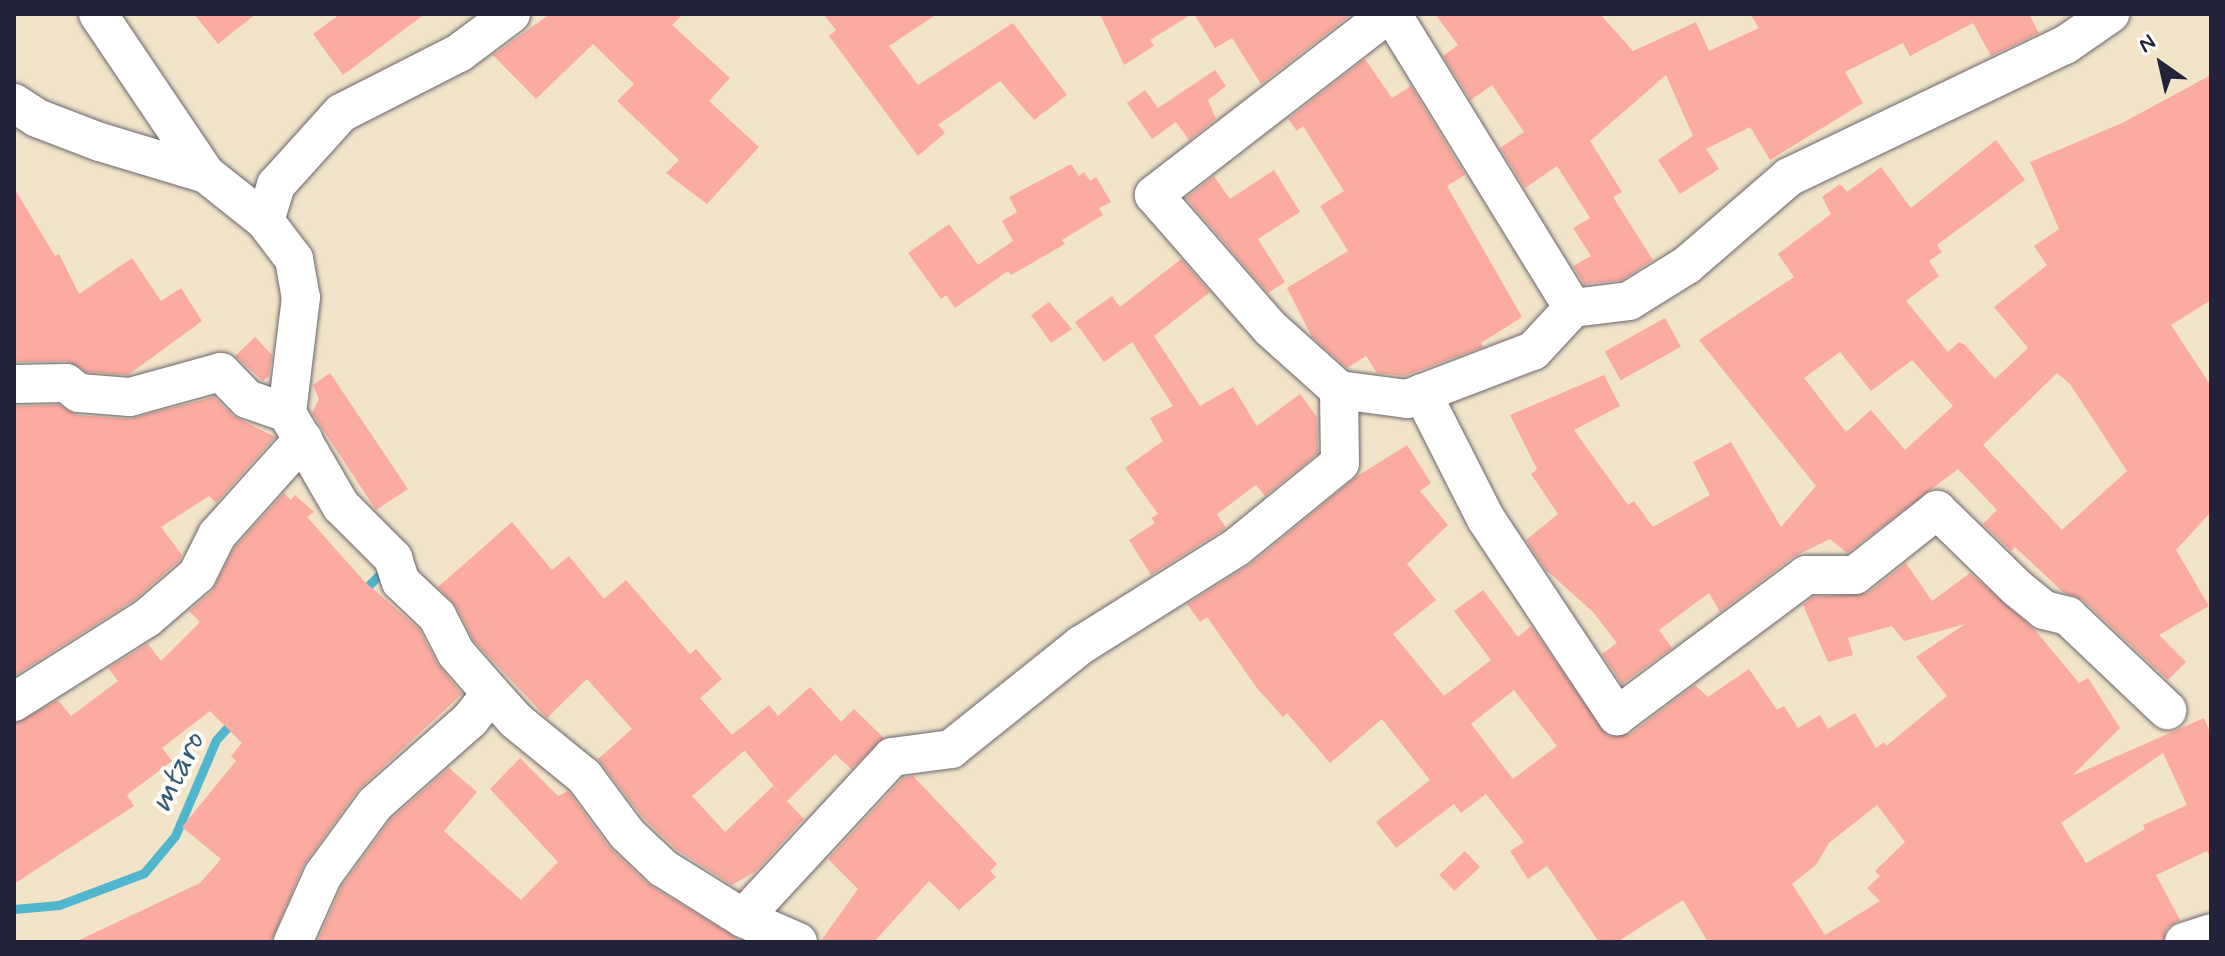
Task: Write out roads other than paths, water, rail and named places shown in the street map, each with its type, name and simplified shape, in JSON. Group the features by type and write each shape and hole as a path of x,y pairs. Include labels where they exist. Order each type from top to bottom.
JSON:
{"street":[{"path":"14,702 147,618 197,575 217,535 295,426 301,297 294,259 265,221 206,174 98,14"},
{"path":"265,221 276,185 341,113 459,53 511,14"},
{"path":"1573,308 1390,14 1154,195 1270,328 1339,390 1407,399 1533,351 1573,308 1629,301 1687,265 1789,177 2065,45 2110,14"},
{"path":"14,103 37,118 87,137 206,174"},
{"path":"14,384 66,383 79,393 130,397 221,372 247,399 295,426 341,506 393,558 401,582 437,616 456,653 515,720 584,776 627,834 663,868 743,918 798,942"},
{"path":"743,918 892,757 951,749 1081,645 1237,547 1340,463 1339,390"},
{"path":"1422,393 1486,519 1617,716 1806,575 1855,575 1937,510 2017,588 2044,610 2068,616 2167,710"},
{"path":"293,942 323,875 375,804 470,720 491,693"},
{"path":"2184,942 2211,933"}],"waterway":[{"name":"mtaro","path":"360,594 386,568"},
{"name":"mtaro","path":"14,909 59,905 144,873 175,836 216,740 234,720"}]}
